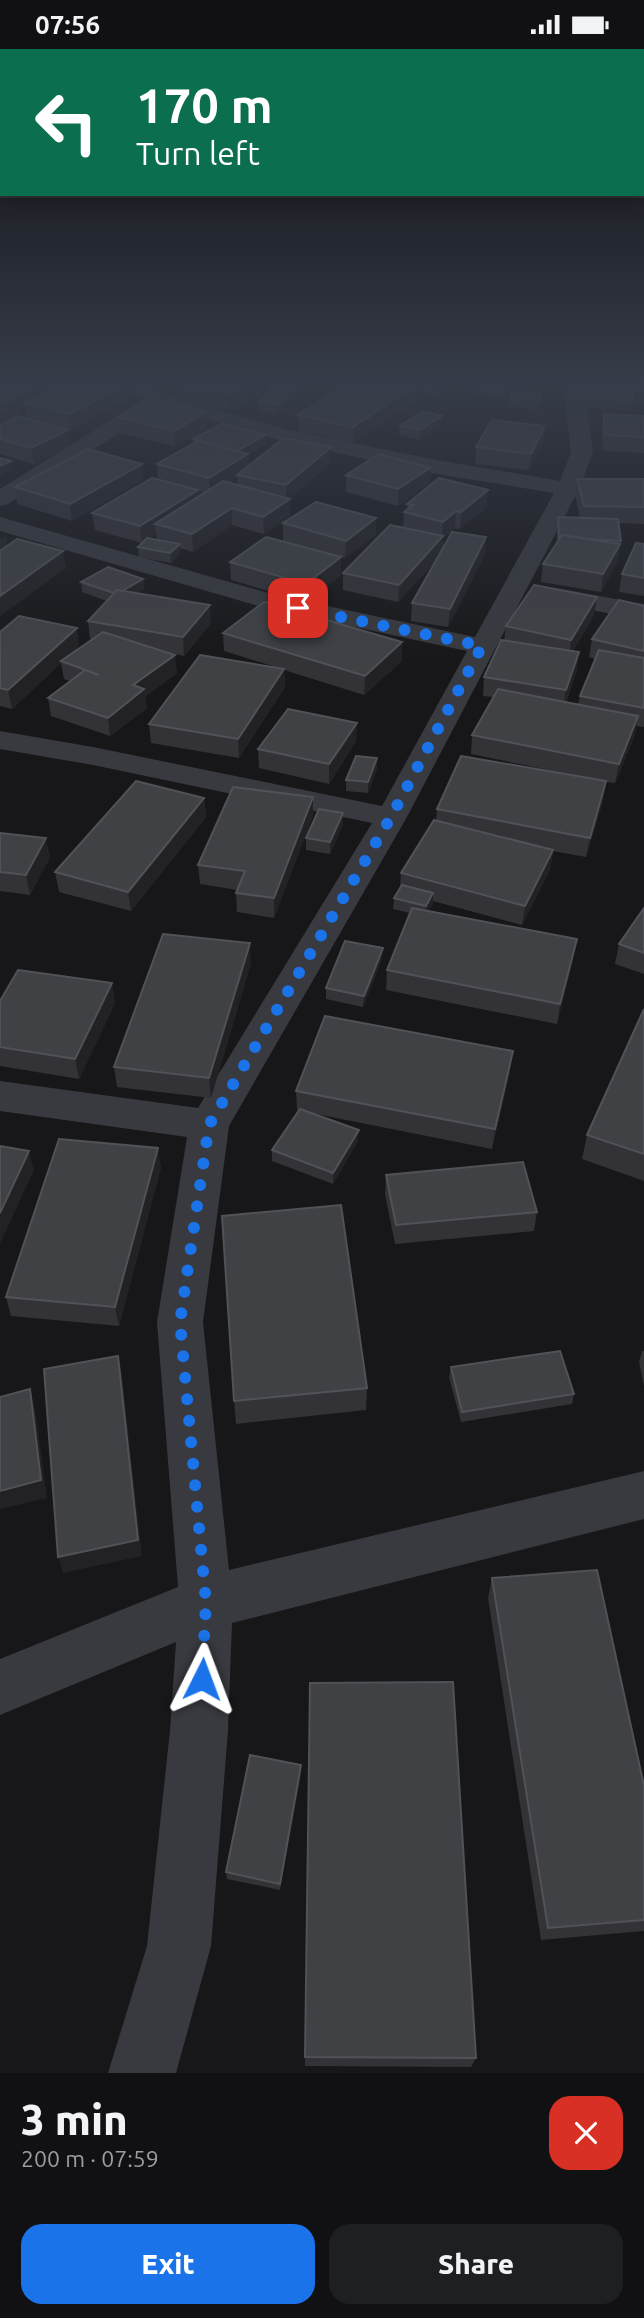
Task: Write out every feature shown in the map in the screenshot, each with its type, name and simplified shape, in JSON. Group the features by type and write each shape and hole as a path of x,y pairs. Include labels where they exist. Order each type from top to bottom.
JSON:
{"street":[{"path":"0,499 37,475"},
{"path":"487,475 568,489"},
{"path":"142,2073 179,1946 199,1730 206,1603 180,1322 209,1125 391,817 573,475"},
{"path":"0,524 271,602 482,646"},
{"path":"513,589 644,611"},
{"path":"0,740 93,756 391,817"},
{"path":"0,1096 209,1125"},
{"path":"0,1687 206,1603 644,1495"}],"building":[{"path":"37,475 121,475 70,504 15,487"},
{"path":"239,475 297,475 286,485"},
{"path":"348,475 419,475 398,489"},
{"path":"152,478 198,490 140,526 92,513"},
{"path":"439,478 488,490 461,512 456,511 443,522 404,512 413,505 407,504"},
{"path":"577,479 644,479 644,507 584,506"},
{"path":"223,481 290,499 263,517 232,508 192,534 155,524"},
{"path":"316,502 376,518 346,541 283,523"},
{"path":"558,517 618,519 621,541 562,535 559,538"},
{"path":"390,525 443,536 399,585 343,573"},
{"path":"452,532 486,537 450,609 412,603"},
{"path":"562,535 620,544 603,574 543,564"},
{"path":"266,537 341,557 306,584 230,562"},
{"path":"147,538 180,544 170,553 138,547"},
{"path":"17,539 63,551 0,596 0,551"},
{"path":"636,543 644,544 644,578 622,574"},
{"path":"108,567 143,579 114,593 81,582"},
{"path":"534,585 597,597 571,640 506,626"},
{"path":"117,590 210,605 183,637 88,621"},
{"path":"619,600 644,606 644,651 592,639"},
{"path":"264,602 402,642 365,676 223,633"},
{"path":"19,616 77,628 8,690 0,688 0,632"},
{"path":"103,632 175,655 133,685 144,689 108,718 48,698 85,670 99,675 61,661"},
{"path":"501,640 579,652 566,690 484,677"},
{"path":"599,650 644,658 644,708 580,696"},
{"path":"200,655 284,669 238,739 149,724"},
{"path":"498,689 638,716 619,764 472,735"},
{"path":"288,709 357,723 329,764 258,749"},
{"path":"356,756 377,758 368,782 346,780"},
{"path":"461,756 606,781 590,838 437,809"},
{"path":"136,781 204,798 128,892 55,872"},
{"path":"233,787 313,797 274,898 236,893 245,871 198,865"},
{"path":"319,809 343,813 330,842 306,838"},
{"path":"434,820 553,850 525,906 401,873"},
{"path":"0,833 46,838 26,875 0,872"},
{"path":"402,885 433,893 426,906 394,898"},
{"path":"412,908 577,939 560,1004 387,970"},
{"path":"644,908 644,953 619,944"},
{"path":"163,934 250,943 209,1078 114,1067"},
{"path":"345,941 383,948 364,996 326,988"},
{"path":"18,970 112,983 75,1059 0,1047 0,1001"},
{"path":"644,1009 644,1154 587,1135"},
{"path":"325,1016 513,1051 495,1129 296,1091"},
{"path":"300,1109 359,1130 333,1173 272,1150"},
{"path":"59,1139 158,1148 115,1307 6,1297"},
{"path":"0,1146 29,1151 0,1213"},
{"path":"523,1162 537,1212 396,1225 386,1175"},
{"path":"341,1205 367,1388 234,1401 222,1216"},
{"path":"560,1351 574,1394 462,1412 451,1367"},
{"path":"118,1356 138,1540 58,1557 44,1369"},
{"path":"30,1389 41,1480 0,1491 0,1397"},
{"path":"597,1570 644,1786 644,1920 548,1928 492,1578"},
{"path":"453,1682 476,2058 305,2057 310,1683"},
{"path":"250,1755 301,1765 280,1884 226,1872"}],"route":[{"path":"202,1679 206,1603 180,1322 209,1125 391,817 482,646 298,608"}]}
